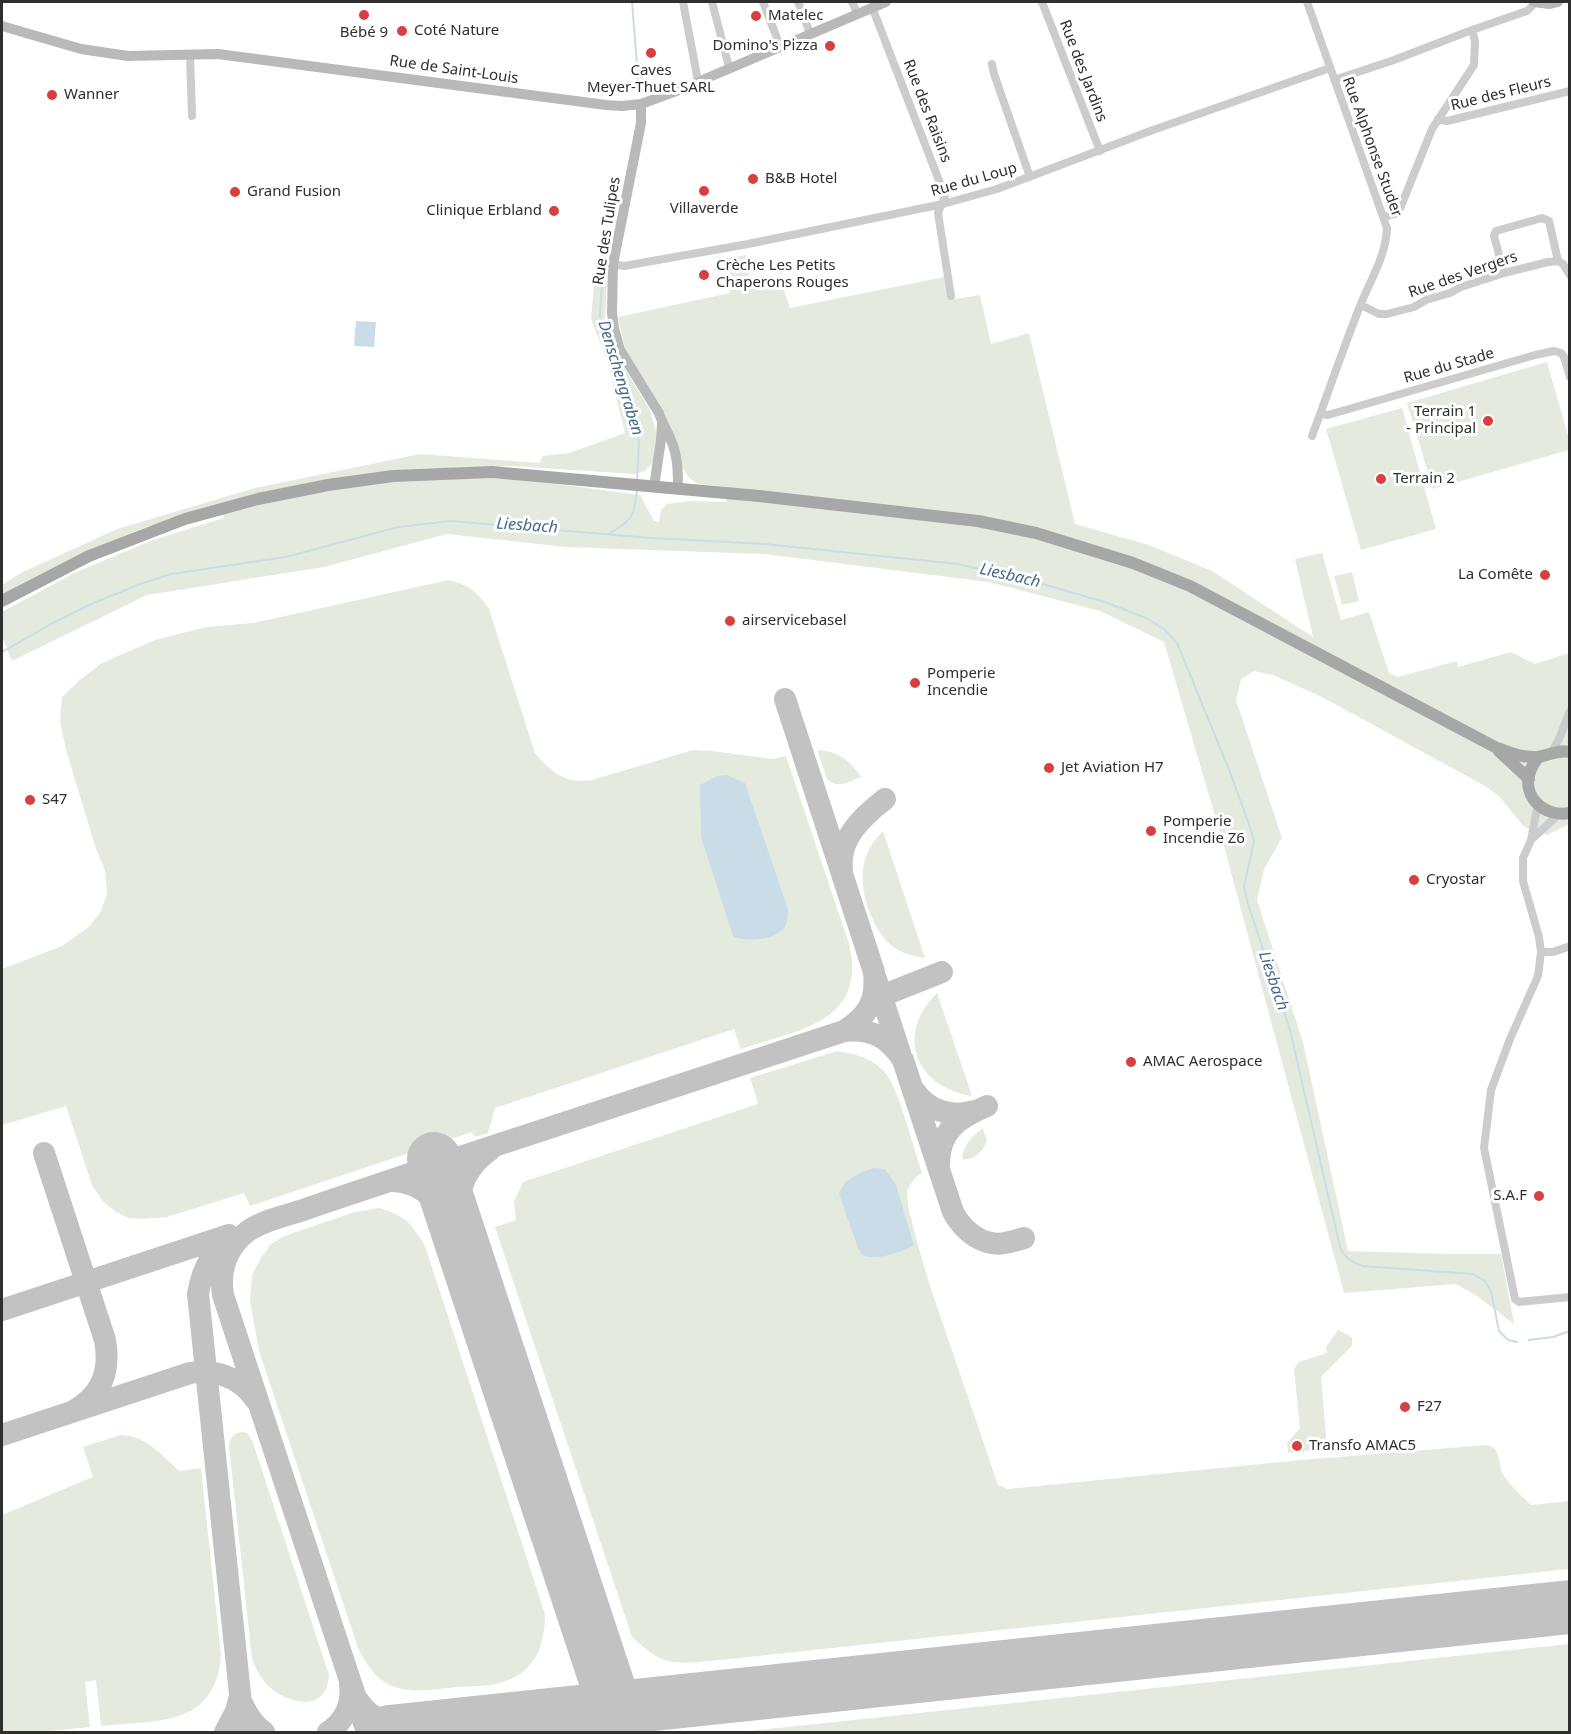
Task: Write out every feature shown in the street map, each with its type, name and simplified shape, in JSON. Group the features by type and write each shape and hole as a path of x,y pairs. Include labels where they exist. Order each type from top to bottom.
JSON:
{"main road":[{"name":"Rue de Saint-Louis","path":"2,26 81,49 128,56 218,54 622,106 641,104 886,2"},
{"path":"1534,2 1550,4 1558,2"},
{"name":"Rue des Tulipes","path":"641,104 640,123 613,264 614,328 620,350 659,412 671,440 676,459 678,489"},
{"path":"650,487 661,440 662,423"},
{"path":"2,601 89,556 185,519 258,499 328,485 393,477 492,472 759,496 978,521 1036,533 1133,563 1190,586 1494,747 1517,755 1539,757 1552,752 1569,752"},
{"path":"1494,747 1529,779"},
{"path":"1539,757 1530,770 1532,796 1543,809 1564,814"}],"street":[{"path":"683,2 698,81"},
{"path":"712,2 729,67"},
{"path":"763,2 780,46"},
{"path":"798,2 810,33"},
{"path":"852,2 857,13"},
{"name":"Rue des Jardins","path":"1042,2 1100,151"},
{"name":"Rue Alphonse Studer","path":"1307,2 1387,228 1386,240 1312,436"},
{"path":"1334,80 1527,11 1534,2"},
{"name":"Rue des Raisins","path":"872,7 945,196 939,213 951,296"},
{"path":"1384,217 1399,211 1438,119 1474,65 1475,41 1472,30"},
{"path":"190,55 192,116"},
{"path":"992,64 1030,177"},
{"name":"Rue du Loup","path":"613,264 621,266 645,262 943,204 997,189 1330,68"},
{"name":"Rue des Fleurs","path":"1438,119 1447,121 1569,91"},
{"path":"1504,273 1494,236 1496,231 1542,218 1549,220 1558,261 1563,264 1569,275"},
{"name":"Rue des Vergers","path":"1360,305 1379,314 1387,314 1414,307 1426,300 1504,273 1558,261"},
{"name":"Rue du Stade","path":"1320,414 1328,415 1554,351 1561,353 1564,357 1569,377"},
{"path":"1552,752 1569,711"},
{"path":"1538,803 1531,840 1523,858 1523,881 1541,952 1538,976 1510,1039 1491,1090 1484,1148 1515,1299 1519,1302 1569,1297"},
{"path":"1531,840 1564,814"},
{"path":"1541,952 1553,952 1569,946"}],"shaded area":[{"path":"746,255 750,280 779,276 790,308 944,277 949,300 980,295 991,344 1029,333 1075,524 1149,545 1212,571 1313,637 1295,559 1322,553 1341,620 1369,612 1389,673 1398,677 1457,661 1458,667 1511,652 1535,664 1569,653 1569,824 1547,835 1524,827 1500,797 1485,786 1320,696 1273,675 1254,671 1241,679 1236,700 1282,838 1264,869 1257,900 1303,1042 1348,1251 1501,1254 1514,1324 1477,1296 1456,1284 1344,1293 1225,850 1164,642 1100,611 989,582 764,554 566,547 447,534 324,567 147,595 12,661 2,636 2,612 74,573 153,540 224,518 223,514 277,501 385,482 440,478 490,478 641,495 654,521 659,522 661,510 667,504 691,501 726,502 728,487 699,484 689,478 682,467 663,409 625,349 618,317 730,293 722,259"},
{"path":"605,279 607,281 605,320 616,351 650,410 657,435 653,462 645,471 635,474 512,466 370,473 182,515 138,530 89,551 2,595 2,585 21,573 117,529 255,488 420,454 539,463 543,456 569,453 625,433 608,363 591,319 594,285 596,280"},
{"name":"Terrain 1 - Principal","path":"1547,362 1569,439 1569,450 1433,489 1407,403"},
{"name":"Terrain 2","path":"1402,408 1436,529 1361,550 1326,429"},
{"path":"1352,572 1359,601 1342,605 1334,576"},
{"path":"449,580 472,590 489,609 535,753 560,776 582,781 592,780 693,750 773,759 786,756 849,944 852,970 848,991 838,1007 823,1019 784,1036 741,1049 734,1029 495,1108 488,1133 475,1137 472,1132 250,1206 244,1193 167,1217 129,1218 116,1212 103,1202 92,1185 66,1106 2,1125 2,969 62,946 90,926 101,911 107,894 105,870 96,849 66,750 60,721 62,697 102,663 155,640 206,627 253,623"},
{"path":"817,750 837,754 861,777 844,784 831,782 827,779"},
{"path":"883,831 925,958 903,952 887,942 876,926 867,905 863,884 864,863 871,846"},
{"path":"937,993 972,1096 952,1091 937,1082 925,1070 917,1056 915,1041 917,1025 924,1009"},
{"path":"837,1051 865,1058 875,1064 883,1070 895,1089 922,1173 915,1178 907,1190 908,1206 919,1249 998,1485 1008,1489 1301,1460 1487,1445 1497,1452 1502,1472 1507,1480 1531,1505 1569,1501 1569,1569 711,1661 686,1663 668,1661 652,1653 632,1637 495,1227 516,1220 514,1201 523,1182 755,1105 758,1103 750,1078"},
{"path":"983,1128 987,1141 983,1149 971,1159 962,1159 969,1141"},
{"path":"379,1208 407,1221 425,1246 545,1614 543,1637 530,1665 514,1678 498,1684 411,1690 387,1684 367,1664 358,1648 259,1351 250,1301 252,1275 271,1244 284,1236 355,1212"},
{"path":"1338,1330 1352,1337 1352,1346 1321,1377 1327,1448 1288,1453 1287,1443 1300,1428 1294,1369 1299,1362 1327,1353 1326,1347"},
{"path":"242,1432 247,1433 252,1440 329,1675 327,1686 322,1694 308,1702 291,1699 273,1690 260,1676 252,1658 229,1447 232,1436"},
{"path":"120,1435 145,1442 179,1471 201,1468 221,1656 216,1679 207,1696 195,1708 179,1716 142,1723 101,1726 96,1680 85,1682 90,1727 41,1732 2,1732 2,1515 93,1477 83,1447"},
{"path":"1569,1644 1569,1732 738,1732 750,1731"}],"water":[{"path":"356,321 376,322 374,347 354,346"},
{"path":"727,775 745,783 788,909 784,928 767,938 745,939 733,936 701,837 700,785 717,776"},
{"path":"873,1168 885,1169 896,1185 914,1245 882,1257 862,1255 839,1194 848,1180"}],"waterway":[{"path":"632,2 639,90"},
{"name":"Denschengraben","path":"602,280 600,316 622,375 639,441 637,481"},
{"name":"Denschengraben","path":"609,534 631,517 637,489"},
{"name":"Liesbach","path":"2,652 89,605 171,574 286,557 398,527 451,521 651,538 765,544 958,564 1039,583 1105,602 1146,618 1164,629 1177,643 1230,772 1251,830 1254,842 1244,887 1290,1030 1342,1251 1349,1259 1363,1266 1473,1274 1485,1281 1491,1291 1499,1331 1508,1340 1517,1342"},
{"name":"Liesbach","path":"1529,1340 1553,1337 1570,1331"}],"taxiway":[{"path":"785,699 874,972 874,991 869,1007 859,1020 844,1031"},
{"path":"842,870 844,848 853,830 885,799"},
{"path":"872,1006 889,993 942,972"},
{"path":"876,979 900,1053"},
{"path":"367,1732 223,1295 222,1277 226,1259 235,1244 248,1231 268,1221 424,1169 844,1031 854,1030 871,1033 885,1040 903,1060 957,1219 968,1231 989,1243 1005,1243 1024,1238"},
{"path":"914,1090 926,1103 941,1111 957,1114 974,1111"},
{"path":"939,1164 943,1142 952,1127 968,1115 987,1106"},
{"path":"463,1245 459,1218 460,1192 470,1170 490,1150"},
{"path":"44,1153 105,1340 106,1363 102,1382 90,1399 72,1412"},
{"path":"391,1181 413,1185 433,1198 448,1216 459,1236"},
{"path":"2,1310 229,1235"},
{"path":"232,1237 213,1254 202,1277 198,1294 244,1732"},
{"path":"2,1435 190,1373 209,1372 226,1376 242,1385 255,1399"},
{"path":"328,1732 339,1723 349,1706 350,1685"},
{"path":"357,1699 371,1715 388,1724 407,1728 428,1728"},
{"path":"225,1732 239,1700"},
{"path":"243,1705 252,1720 264,1732"},
{"path":"426,1732 453,1726"}],"runway":[{"path":"434,1159 623,1732"},
{"path":"389,1732 1570,1607"}],"place":[{"name":"Bébé 9","path":"364,15"},
{"name":"Matelec","path":"756,16"},
{"name":"Coté Nature","path":"402,31"},
{"name":"Domino's Pizza","path":"830,46"},
{"name":"Caves Meyer-Thuet SARL","path":"651,53"},
{"name":"Wanner","path":"52,95"},
{"name":"B&B Hotel","path":"753,179"},
{"name":"Villaverde","path":"704,191"},
{"name":"Grand Fusion","path":"235,192"},
{"name":"Clinique Erbland","path":"554,211"},
{"name":"Crèche Les Petits Chaperons Rouges","path":"704,275"},
{"name":"Terrain 1 - Principal","path":"1488,421"},
{"name":"Terrain 2","path":"1381,479"},
{"name":"La Comête","path":"1545,575"},
{"name":"airservicebasel","path":"730,621"},
{"name":"Pomperie Incendie","path":"915,683"},
{"name":"Jet Aviation H7","path":"1049,768"},
{"name":"S47","path":"30,800"},
{"name":"Pomperie Incendie Z6","path":"1151,831"},
{"name":"Cryostar","path":"1414,880"},
{"name":"AMAC Aerospace","path":"1131,1062"},
{"name":"S.A.F","path":"1539,1196"},
{"name":"F27","path":"1405,1407"},
{"name":"Transfo AMAC5","path":"1297,1446"}]}
